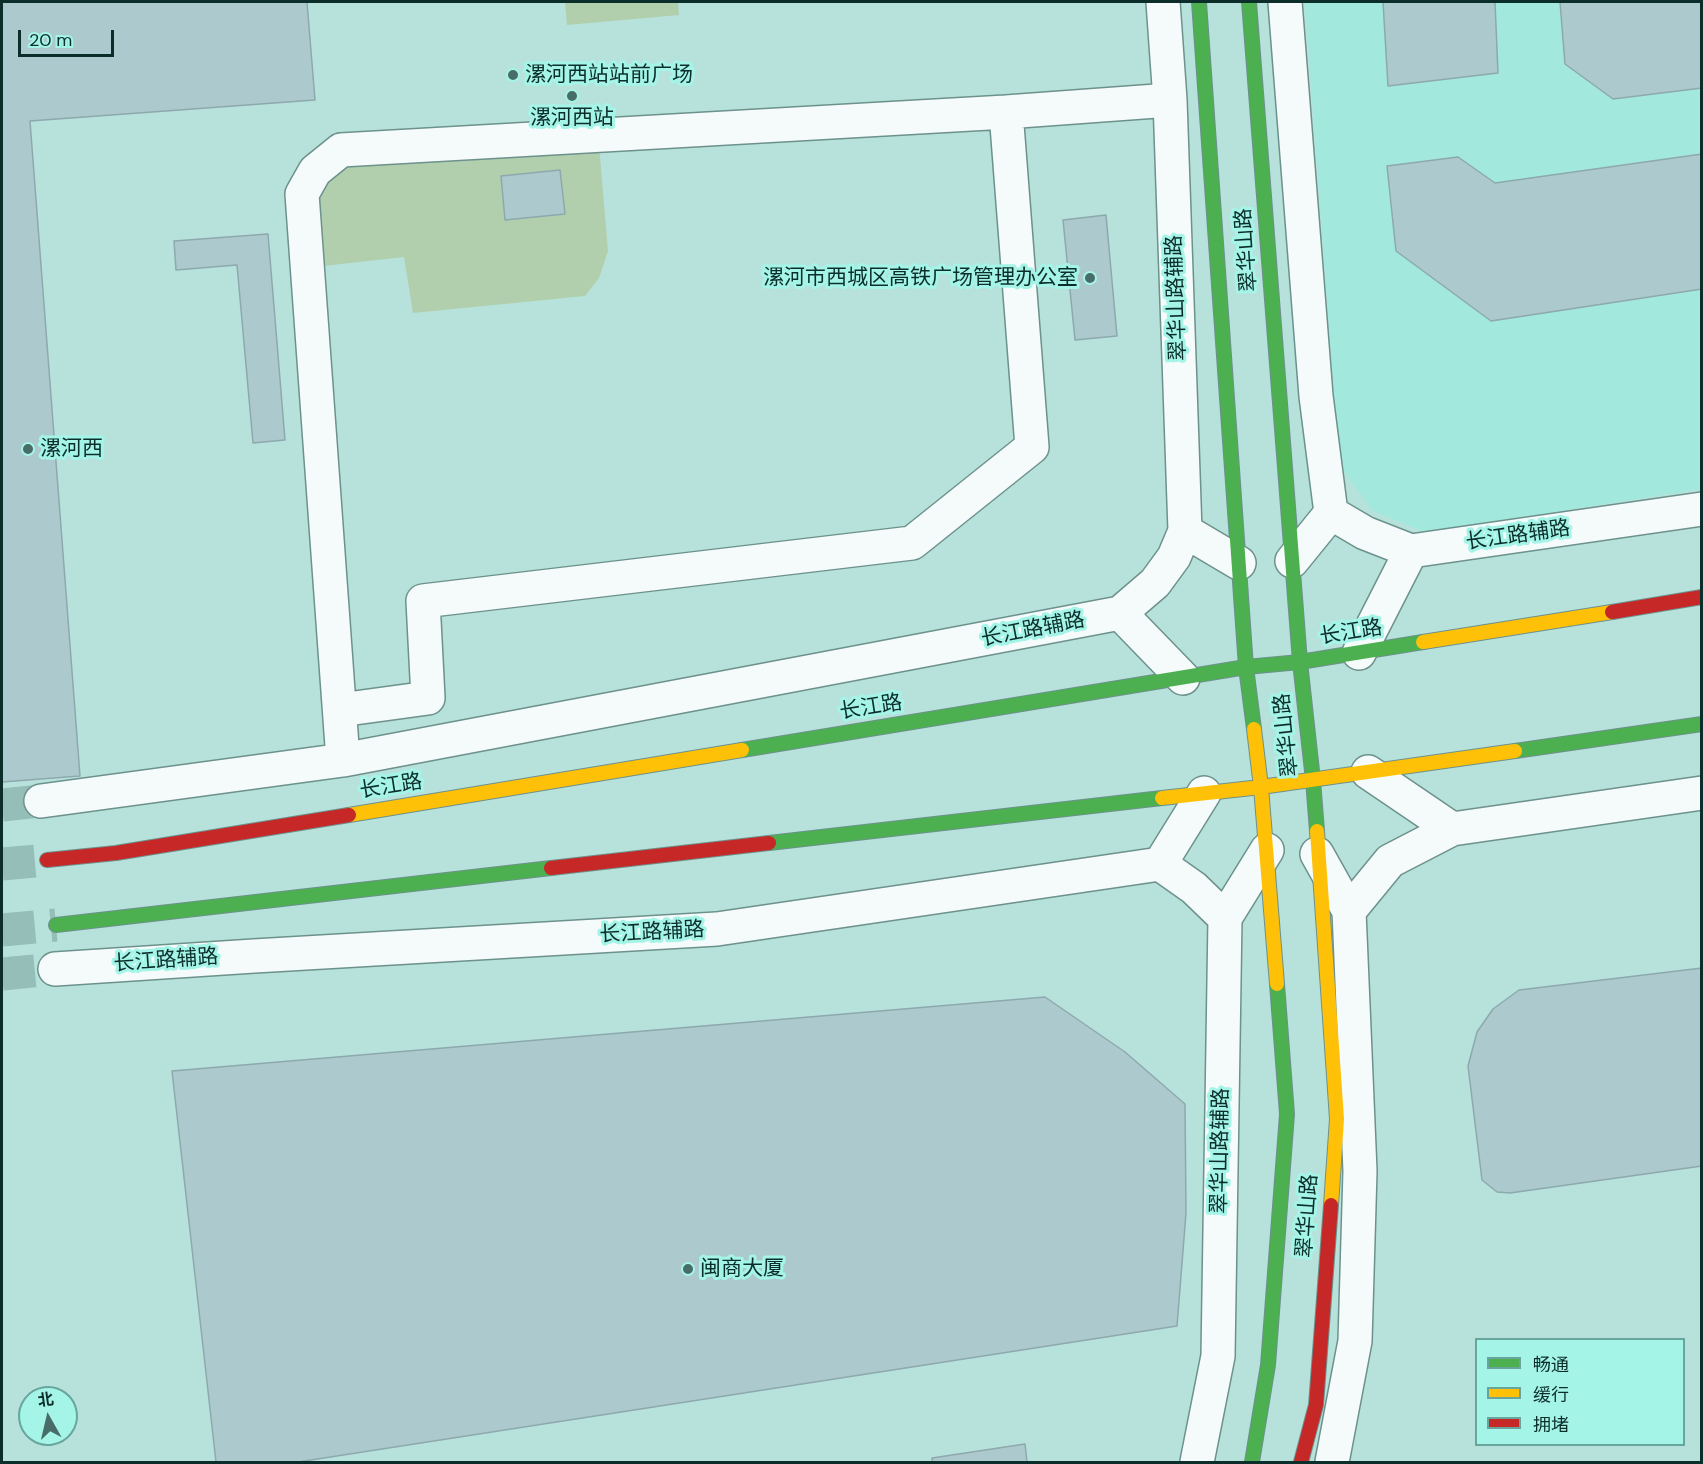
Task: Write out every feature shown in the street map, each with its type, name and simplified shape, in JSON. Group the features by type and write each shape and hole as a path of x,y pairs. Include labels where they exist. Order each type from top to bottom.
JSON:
{"main road":[{"name":"翠华山路","path":"1199,2 1246,667 1267,850 1287,1114 1268,1365 1252,1462"},
{"name":"翠华山路","path":"1250,2 1300,662 1313,780 1337,1119 1316,1405 1301,1462"},
{"name":"长江路","path":"47,860 116,853 1246,667 1359,653 1701,597"},
{"path":"57,926 1261,787 1701,723"}],"street":[{"name":"翠华山路辅路","path":"1163,2 1170,100 1185,531"},
{"path":"1285,2 1316,396 1331,513 1292,561"},
{"path":"343,760 302,194 315,171 341,150 1006,112 1170,100"},
{"path":"340,710 428,698 423,601 912,543 1032,447 1006,112"},
{"name":"长江路辅路","path":"1412,551 1701,509"},
{"path":"1331,513 1365,533 1412,551 1359,653"},
{"path":"1183,678 1120,613 1155,583 1174,557 1185,531 1239,563"},
{"name":"长江路辅路","path":"41,801 343,760 1120,613"},
{"path":"1368,772 1452,829"},
{"path":"1204,793 1160,864 1194,888 1225,918 1267,850"},
{"path":"1349,911 1390,861 1452,829 1701,793"},
{"path":"1317,854 1349,911 1360,1170 1355,1341 1332,1462"},
{"name":"长江路辅路","path":"56,969 717,929 1160,864"},
{"name":"翠华山路辅路","path":"1197,1462 1218,1356 1225,918"}],"shaded area":[{"path":"565,2 678,2 679,15 567,25"},
{"path":"1305,2 1701,2 1701,489 1425,532 1373,511 1339,465"},
{"path":"599,144 608,251 599,278 585,296 413,313 404,257 323,266 315,198 339,164"}],"building":[{"name":"漯河西","path":"2,2 307,2 315,100 30,121 80,776 2,782"},
{"path":"1383,2 1495,2 1498,73 1388,86"},
{"path":"1560,2 1702,2 1702,88 1613,99 1565,64"},
{"path":"1702,154 1702,289 1491,321 1396,251 1387,166 1458,157 1495,183"},
{"path":"560,170 565,214 505,220 501,176"},
{"name":"漯河市西城区高铁广场管理办公室","path":"1106,215 1117,336 1075,340 1063,220"},
{"path":"268,234 285,440 253,443 237,265 176,270 174,241"},
{"path":"1702,968 1702,1166 1510,1193 1497,1192 1482,1180 1468,1066 1477,1032 1493,1009 1519,990"},
{"name":"闽商大厦","path":"1045,997 1125,1052 1185,1104 1186,1213 1177,1326 298,1462 216,1462 172,1071"},
{"path":"1025,1444 1027,1462 932,1462 932,1458"}],"tunnel":[{"path":"2,805 41,801"},
{"path":"2,864 47,860"},
{"path":"2,930 56,925"},
{"path":"2,974 55,969"}],"traffic: fast":[{"path":"1199,2 1246,667 1254,729"},
{"path":"1249,2 1300,662 1317,831"},
{"path":"742,750 1246,667 1300,662 1423,642"},
{"path":"1515,751 1702,724"},
{"path":"769,843 1162,798"},
{"path":"56,925 551,868"},
{"path":"1252,1462 1268,1365 1287,1114 1277,984"}],"traffic: slow":[{"path":"1423,642 1612,612"},
{"path":"1254,729 1277,984"},
{"path":"349,815 742,750"},
{"path":"1162,798 1261,787 1515,751"},
{"path":"1317,831 1337,1119 1331,1205"}],"traffic: jam":[{"path":"1612,612 1702,597"},
{"path":"47,860 116,853 349,815"},
{"path":"551,868 769,843"},
{"path":"1301,1462 1316,1405 1331,1205"}],"place":[{"name":"漯河西站站前广场","path":"513,75"},
{"name":"漯河西站","path":"572,96"},
{"name":"漯河市西城区高铁广场管理办公室","path":"1090,278"},
{"name":"漯河西","path":"28,449"},
{"name":"闽商大厦","path":"688,1269"}]}
